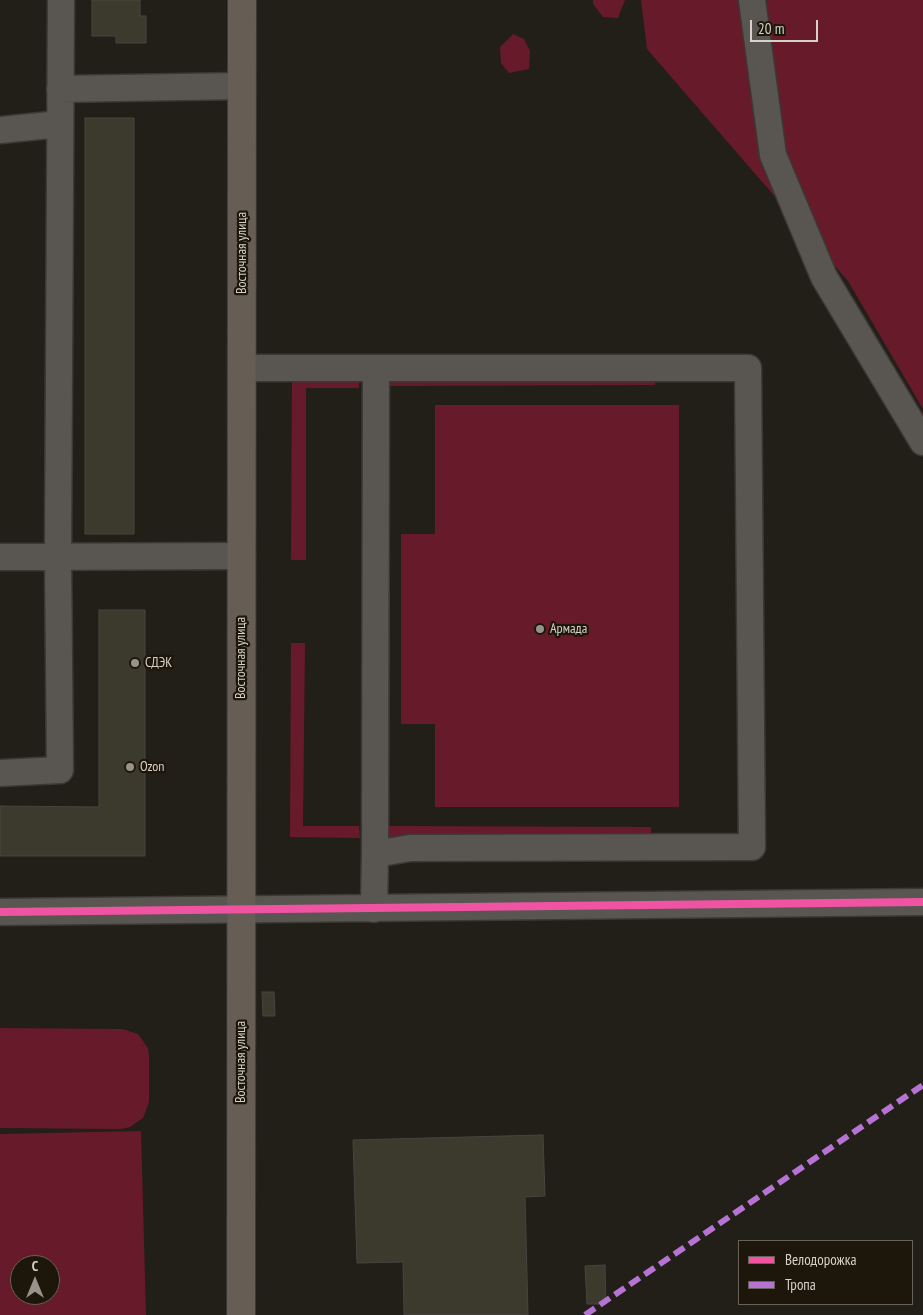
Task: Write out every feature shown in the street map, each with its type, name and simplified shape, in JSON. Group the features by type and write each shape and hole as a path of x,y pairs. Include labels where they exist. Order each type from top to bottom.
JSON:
{"main road":[{"name":"Восточная улица","path":"241,1315 242,0"}],"street":[{"path":"0,773 60,770 58,556 61,0"},
{"path":"752,0 773,155 824,277 923,442"},
{"path":"60,90 242,86"},
{"path":"0,130 60,124"},
{"path":"242,368 748,368 752,847 410,848 374,854"},
{"path":"374,908 376,368"},
{"path":"0,557 242,556"},
{"path":"0,912 923,902"}],"shaded area":[{"path":"593,0 625,0 618,18 603,17 593,4"},
{"path":"641,0 923,0 923,409 848,281 647,49"},
{"path":"513,34 524,39 530,51 529,69 509,73 501,63 500,47"},
{"path":"388,373 656,373 655,385 388,386"},
{"path":"292,374 359,374 359,388 306,388 306,560 291,560"},
{"name":"Армада","path":"435,405 679,405 679,807 435,807 435,724 401,724 401,534 435,534"},
{"path":"291,643 305,643 303,826 359,826 360,838 290,837"},
{"path":"388,826 651,827 651,838 388,838"},
{"path":"0,1028 122,1029 138,1034 148,1048 149,1056 149,1102 143,1118 130,1127 121,1129 0,1128"},
{"path":"141,1131 146,1315 0,1315 0,1134"}],"building":[{"path":"92,0 140,0 140,16 146,16 146,43 116,43 116,36 92,36"},
{"path":"85,118 134,118 134,534 85,534"},
{"path":"99,610 145,610 145,856 0,856 0,806 99,807"},
{"path":"262,992 274,992 275,1016 263,1016"},
{"path":"543,1135 545,1196 525,1197 528,1315 404,1315 403,1262 357,1263 353,1140"},
{"path":"605,1265 606,1304 587,1304 585,1266"}],"marked path":[{"path":"585,1315 923,1085"}],"cycle path":[{"path":"0,912 923,902"}],"place":[{"name":"Армада","path":"540,629"},
{"name":"СДЭК","path":"135,663"},
{"name":"Ozon","path":"130,767"}]}
